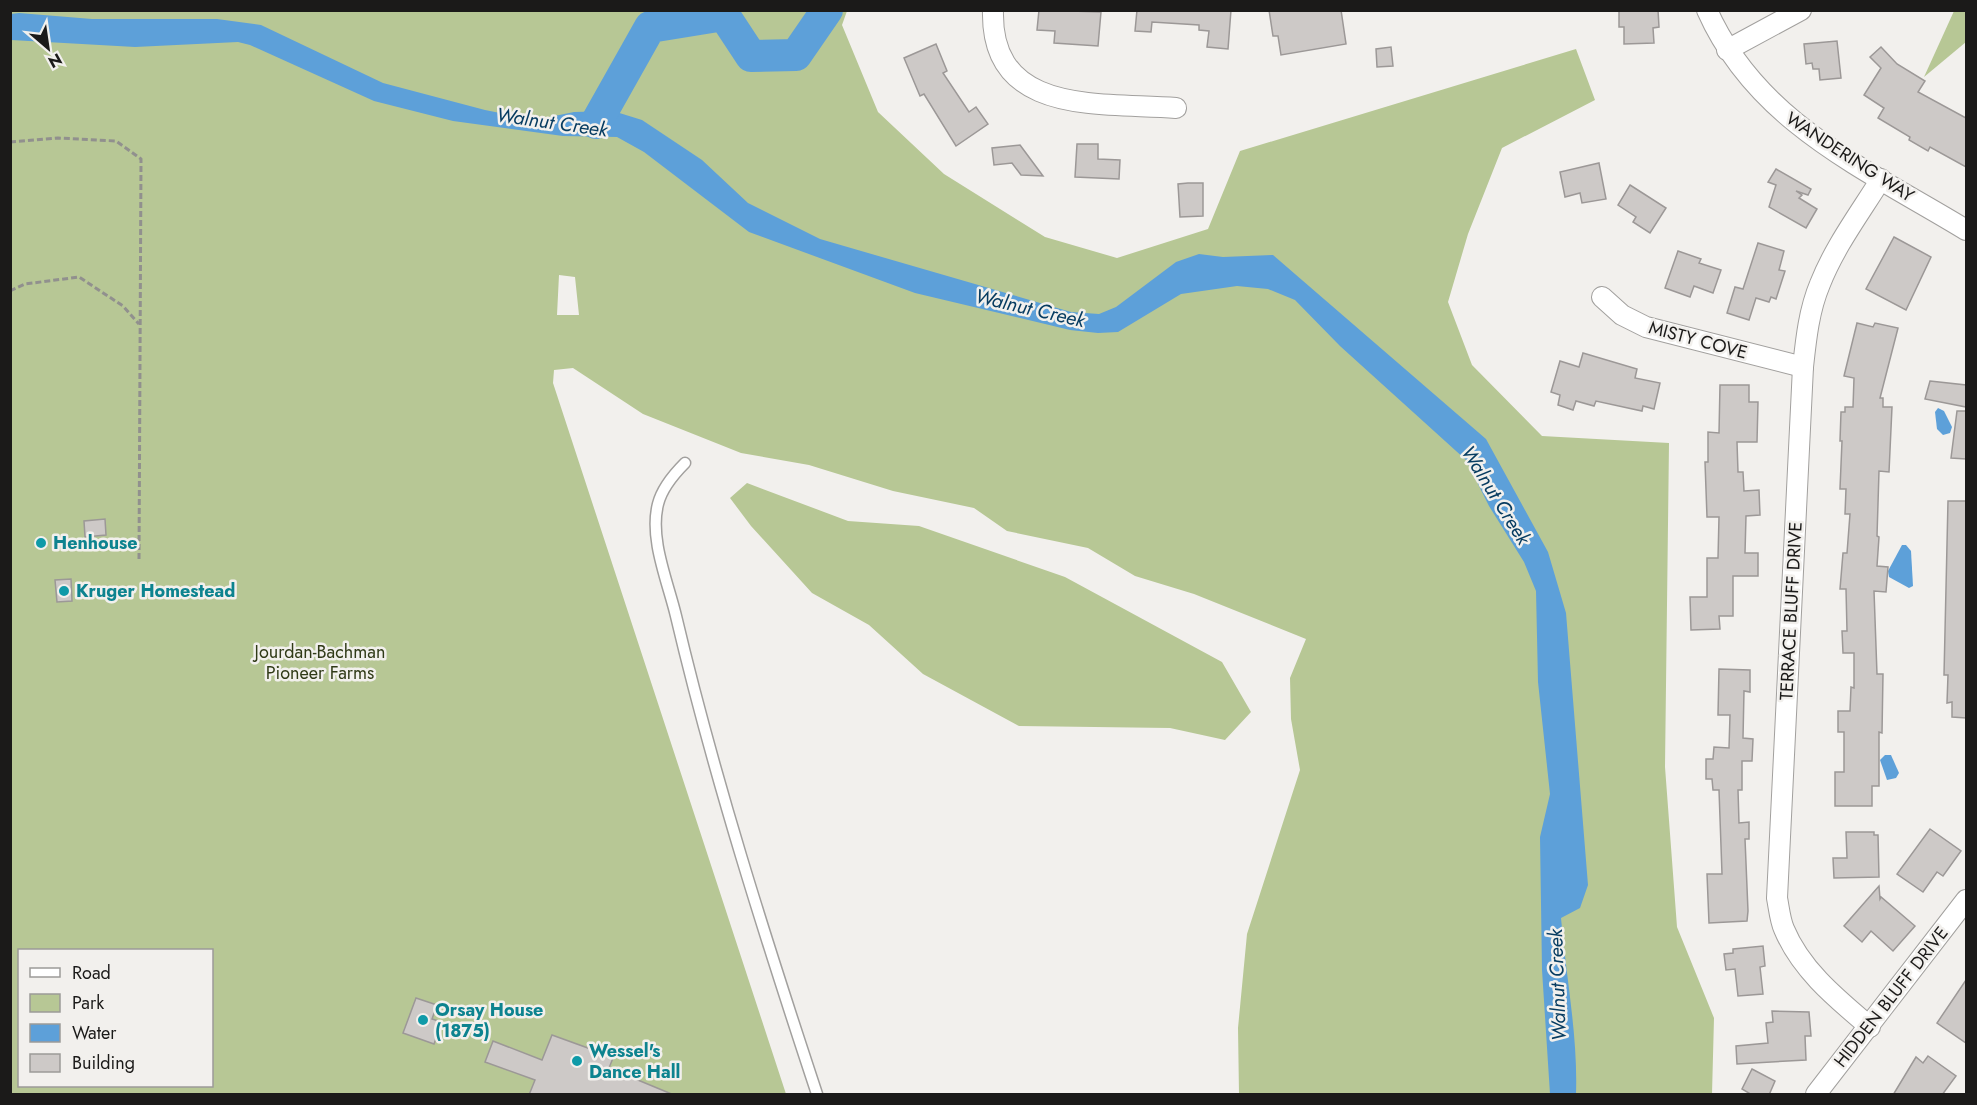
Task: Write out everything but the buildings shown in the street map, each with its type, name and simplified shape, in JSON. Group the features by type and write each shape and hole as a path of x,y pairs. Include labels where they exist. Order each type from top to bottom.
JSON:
{"street":[{"path":"993,10 993,36 1001,59 1016,78 1041,94 1071,101 1176,108"},
{"name":"WANDERING WAY","path":"1707,10 1727,50 1769,101 1792,122 1966,230"},
{"path":"1727,50 1801,10"},
{"name":"TERRACE BLUFF DRIVE","path":"1870,1027 1823,987 1802,959 1784,929 1777,898 1803,366 1808,326 1820,284 1843,239 1881,179"},
{"name":"MISTY COVE","path":"1602,297 1622,315 1646,327 1803,366"},
{"name":"HIDDEN BLUFF DRIVE","path":"1816,1095 1966,900"}],"lane":[{"path":"685,463 669,480 658,505 657,535 692,686 754,899 817,1095"}],"path":[{"path":"10,142 58,138 116,141 141,159 139,560"},
{"path":"10,291 25,284 79,277 123,306 140,325"}],"green space":[{"name":"Jourdan-Bachman Pioneer Farms","path":"10,11 847,11 842,25 878,112 944,174 1045,237 1117,258 1208,229 1240,151 1576,49 1595,100 1502,148 1468,234 1448,302 1472,365 1542,436 1669,443 1665,767 1677,927 1714,1018 1712,1094 1239,1094 1238,1028 1247,934 1300,770 1291,719 1290,678 1306,639 1194,594 1135,576 1088,548 1007,531 974,508 893,491 809,465 741,453 643,414 573,368 554,370 553,383 786,1094 11,1094","holes":["559,275 575,277 579,315 557,315"]},
{"path":"1954,11 1966,11 1966,42 1924,77"},
{"path":"747,483 848,521 919,526 1065,577 1222,662 1251,712 1225,740 1170,728 1019,726 923,674 869,625 812,593 751,526 730,498"}],"water":[{"name":"Walnut Creek","path":"11,14 92,19 217,19 261,25 383,83 485,110 535,120 574,112 613,111 642,120 702,160 748,203 820,239 1071,312 1099,314 1116,307 1176,262 1199,254 1223,257 1273,255 1486,439 1548,552 1566,613 1588,885 1580,908 1561,918 1573,1028 1576,1094 1550,1094 1542,970 1540,837 1550,794 1538,682 1536,591 1524,562 1489,506 1466,460 1340,346 1295,300 1268,289 1237,286 1181,294 1118,332 1098,333 1070,330 915,293 749,232 644,152 617,137 563,136 453,121 374,101 250,45 238,42 135,47 11,40"},
{"path":"1938,408 1944,411 1952,427 1950,433 1943,435 1937,429 1935,412"},
{"path":"1902,545 1906,545 1911,551 1913,586 1909,588 1889,577 1888,571"},
{"path":"1885,755 1891,755 1899,773 1896,778 1887,780 1880,760"}],"waterway":[{"name":"Walnut Creek","path":"596,123 650,27 724,15 751,56 796,55 827,10"}],"place":[{"name":"Henhouse","path":"41,543"},
{"name":"Kruger Homestead","path":"64,591"},
{"name":"Orsay House (1875)","path":"423,1020"},
{"name":"Wessel's Dance Hall","path":"577,1061"}]}
